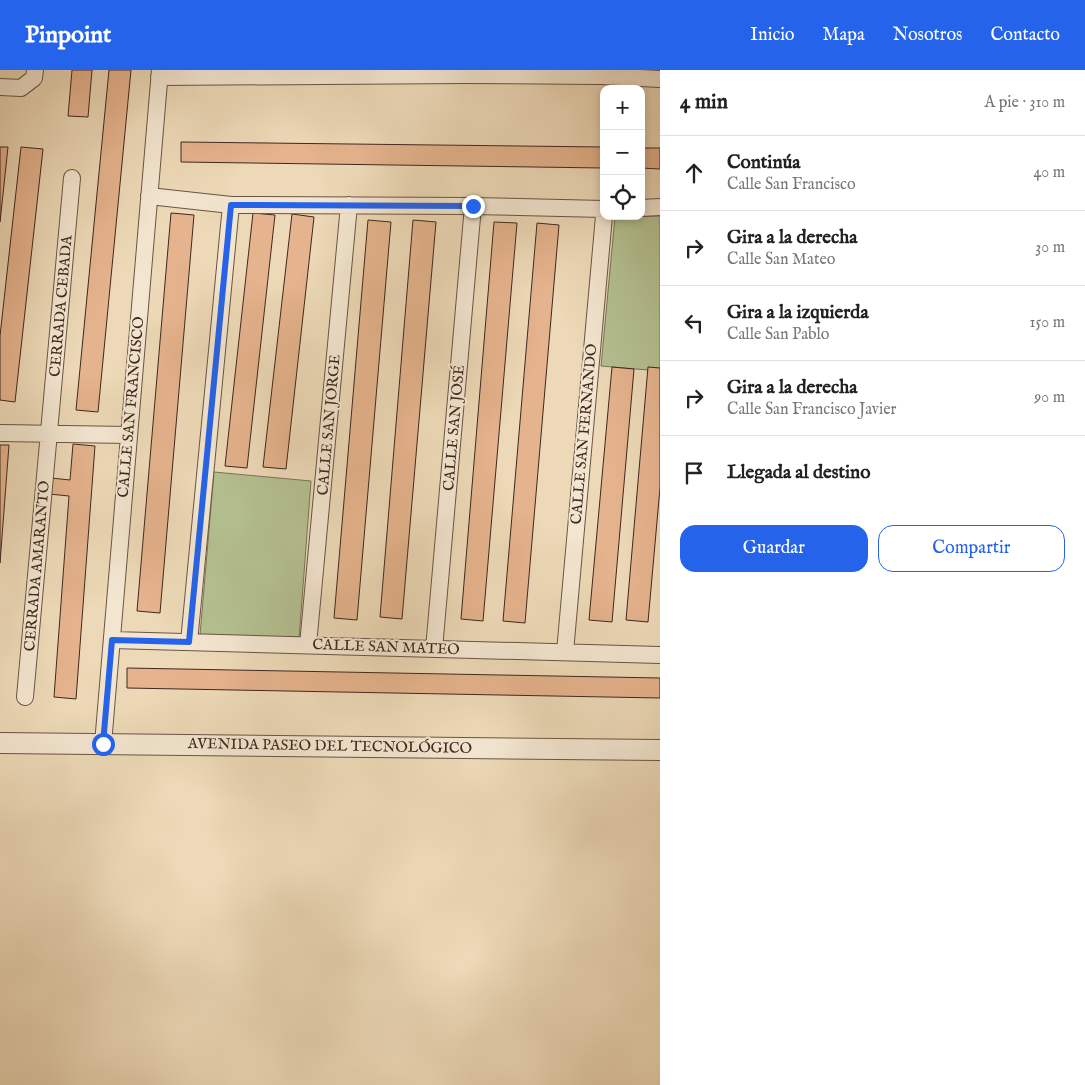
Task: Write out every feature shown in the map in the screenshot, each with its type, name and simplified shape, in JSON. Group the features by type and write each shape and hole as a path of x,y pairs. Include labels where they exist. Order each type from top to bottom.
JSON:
{"street":[{"path":"0,87 21,88 34,78 35,70"},
{"path":"160,74 601,73 660,78"},
{"name":"CALLE SAN FRANCISCO","path":"103,744 160,74"},
{"name":"CERRADA CEBADA","path":"49,434 72,178"},
{"path":"149,196 231,205 473,206 600,209"},
{"path":"189,642 231,205"},
{"name":"CALLE SAN JORGE","path":"308,645 349,205"},
{"name":"CALLE SAN JOSÉ","path":"434,649 473,206"},
{"path":"645,208 660,208"},
{"name":"CALLE SAN FERNANDO","path":"565,652 604,220"},
{"path":"0,433 129,435"},
{"name":"CERRADA AMARANTO","path":"25,697 49,434"},
{"name":"CALLE SAN MATEO","path":"112,640 660,655"},
{"name":"AVENIDA PASEO DEL TECNOLÓGICO","path":"0,743 660,750"}],"green space":[{"path":"645,216 660,216 660,371 601,366 615,220 645,220"},
{"path":"214,472 311,481 299,639 200,635"}],"building":[{"path":"72,70 92,70 88,117 68,116"},
{"path":"109,70 131,70 98,412 76,410"},
{"path":"181,142 600,147 600,168 181,162"},
{"path":"0,147 8,147 0,222"},
{"path":"21,147 43,149 15,402 0,400 0,336"},
{"path":"645,148 660,148 660,169 645,168"},
{"path":"171,213 194,215 160,613 137,611"},
{"path":"253,213 275,215 247,468 225,466"},
{"path":"292,214 314,217 286,469 263,467"},
{"path":"368,220 391,222 357,620 334,618"},
{"path":"413,220 436,222 402,619 380,617"},
{"path":"494,222 517,223 483,621 461,619"},
{"path":"537,223 559,225 525,623 503,621"},
{"path":"612,367 634,369 612,622 589,620"},
{"path":"648,367 660,368 660,488 648,622 626,620"},
{"path":"73,444 95,446 76,699 54,697 69,496 49,494 51,478 70,480"},
{"path":"0,445 9,445 0,563"},
{"path":"127,668 660,678 660,698 127,688"}],"route":[{"path":"103,744 112,640 189,642 231,205 473,206"}]}
